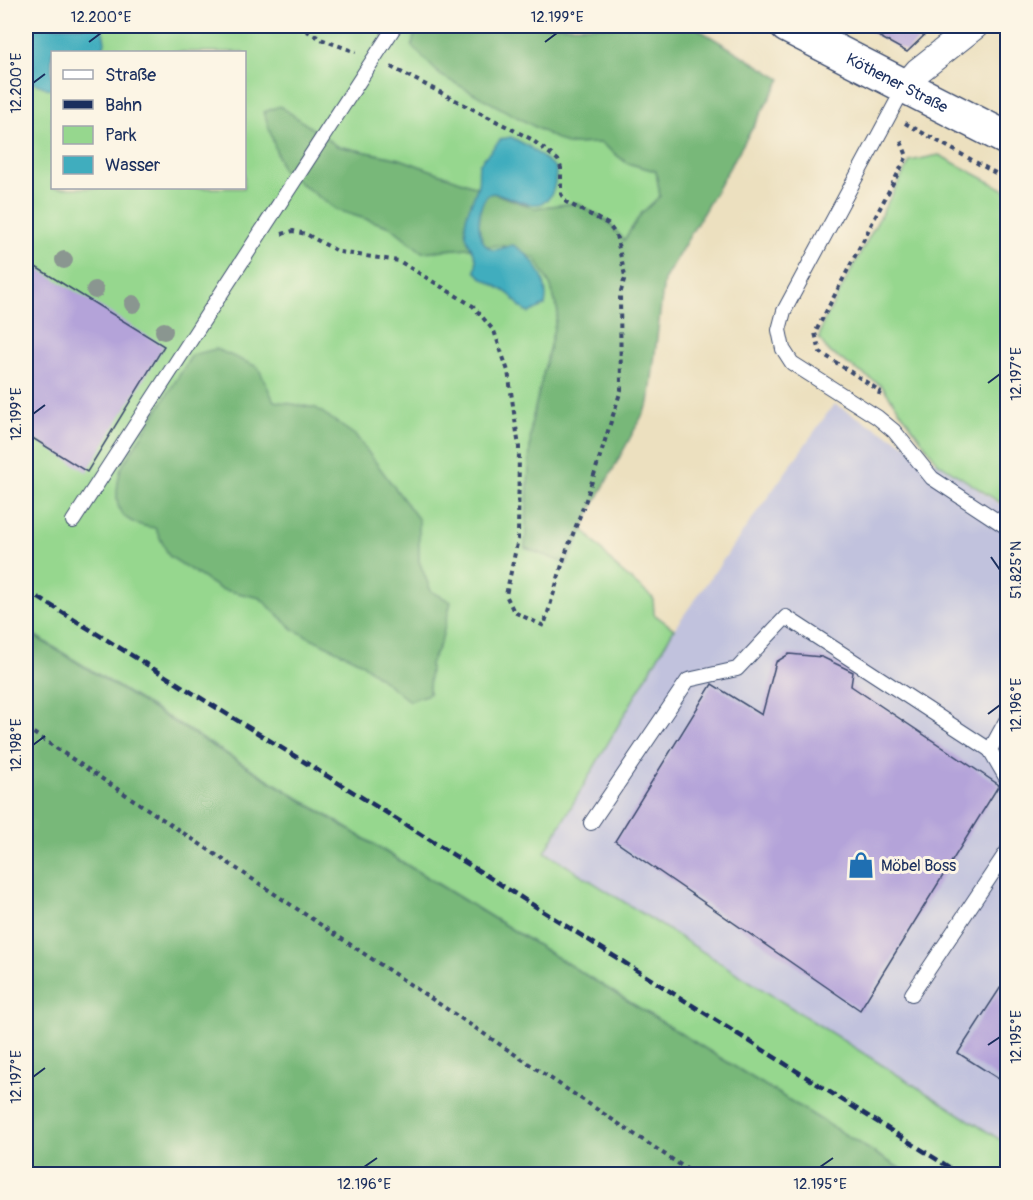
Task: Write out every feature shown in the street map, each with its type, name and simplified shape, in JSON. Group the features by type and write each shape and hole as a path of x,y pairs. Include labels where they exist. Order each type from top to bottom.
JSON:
{"main road":[{"name":"Köthener Straße","path":"787,26 1008,139"}],"street":[{"path":"905,86 918,71 975,26"}],"lane":[{"path":"73,521 395,26"},
{"path":"905,86 784,311 779,330 783,349 792,363 894,431 932,478 1008,528"},
{"path":"591,823 688,680 737,669 786,617 990,750 1008,781"},
{"path":"990,750 1008,717"},
{"path":"912,994 1008,850"}],"path":[{"path":"253,244 293,231 306,234 339,252 399,261 474,306 486,320 494,331 508,371 519,447 518,539 506,595 514,612 544,626 565,555 587,497 621,390 620,295 625,276 621,249 616,235 608,224 566,202 561,194 561,168 550,152 531,139 373,58 324,40 298,26"},
{"path":"889,114 1008,180"},
{"path":"876,417 879,391 820,352 814,333 907,156 889,114"},
{"path":"26,728 694,1174"}],"shaded area":[{"path":"834,404 938,463 1007,509 1007,1144 545,852 674,629"}],"green space":[{"path":"26,26 416,26 413,47 566,144 601,143 627,163 656,171 660,196 641,214 624,240 606,220 576,203 534,208 400,159 337,146 280,106 337,210 391,227 423,252 501,245 536,258 551,287 558,312 531,425 567,564 583,529 617,568 653,598 654,614 674,629 545,852 1007,1144 1007,1174 909,1174 26,630"},
{"path":"416,26 693,26 781,79 664,280 649,403 591,510 567,564 525,548 531,425 558,312 551,287 536,259 501,245 422,252 391,227 337,210 282,170 264,112 280,106 337,146 400,159 534,208 576,203 606,220 624,240 641,214 660,196 656,171 627,163 601,143 566,144 440,75 412,46"},
{"path":"939,155 1007,191 1007,507 938,463 882,386 829,352 819,338 823,323 910,161"},
{"path":"216,349 258,367 274,401 316,408 356,436 419,520 419,561 431,591 451,602 441,642 430,664 429,694 409,701 360,662 294,630 260,598 220,589 169,556 155,528 132,522 120,510 117,492 121,468 192,355"},
{"path":"26,631 909,1174 26,1174"}],"water":[{"path":"26,26 102,26 105,42 102,51 51,51 51,90 26,80"},
{"path":"511,137 528,146 556,168 554,189 547,200 538,204 527,203 494,193 488,195 484,200 479,215 480,232 486,245 496,250 513,245 528,256 539,270 545,287 545,305 529,313 521,308 511,296 483,279 475,271 476,260 467,240 465,228 467,214 478,184 479,164 501,139"}],"building":[{"path":"860,26 934,26 907,52"},
{"path":"26,261 164,346 87,472 26,434"},
{"path":"789,654 822,657 853,672 851,686 999,785 860,1010 615,841 712,684 762,715 776,662"},
{"path":"1008,976 1008,1085 958,1053"}],"railway":[{"path":"26,590 387,813 960,1174"}],"place":[{"name":"Möbel Boss","path":"861,865"}]}
